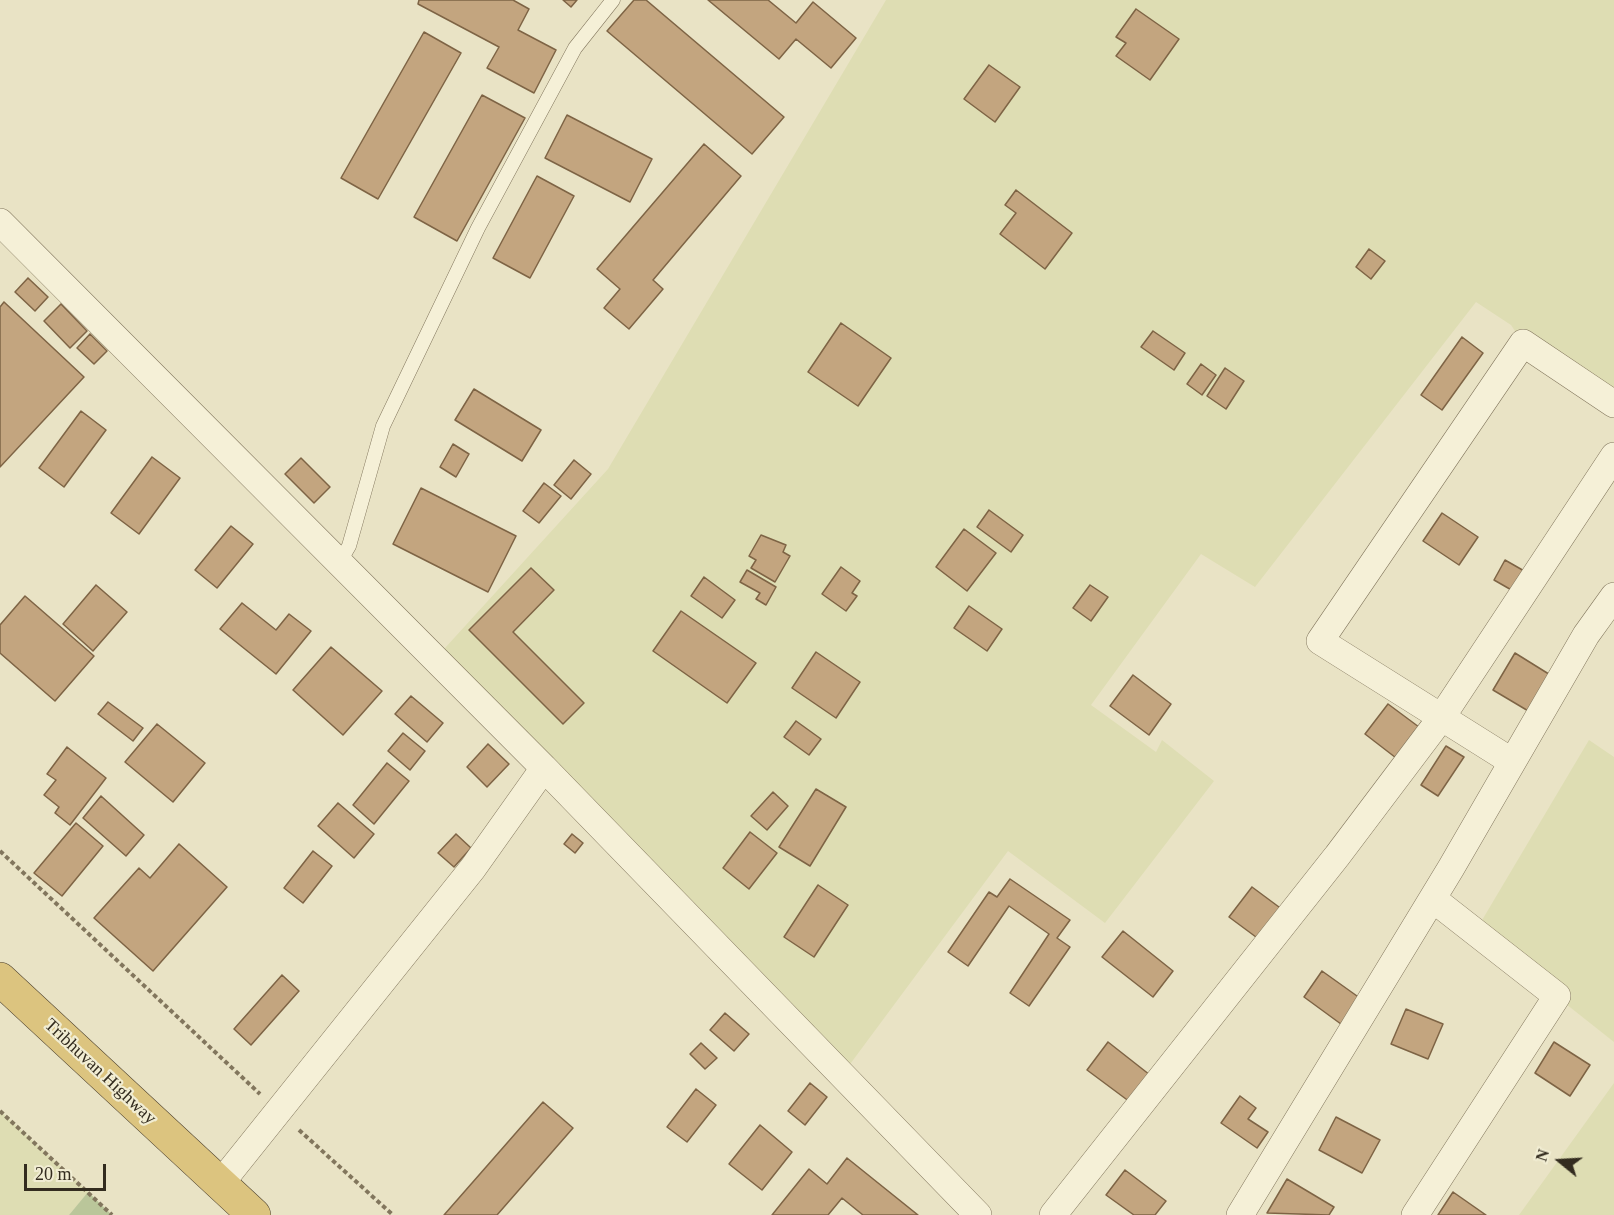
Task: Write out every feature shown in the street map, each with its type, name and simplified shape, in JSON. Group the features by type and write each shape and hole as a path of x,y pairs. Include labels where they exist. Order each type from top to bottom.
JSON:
{"highway":[{"name":"Tribhuvan Highway","path":"0,979 254,1215"}],"street":[{"path":"0,222 544,768 978,1215"},
{"path":"1511,761 1320,641 1523,343 1614,404"},
{"path":"1053,1215 1337,856 1441,718 1614,456"},
{"path":"1240,1215 1432,899 1586,635 1614,596"},
{"path":"219,1184 473,868 544,768"},
{"path":"1415,1215 1557,996 1432,899"}],"lane":[{"path":"339,563 349,546 383,426 478,228 575,48 613,0"}],"path":[{"path":"0,851 393,1215"},
{"path":"0,1111 112,1215"}],"green space":[{"path":"886,0 1614,0 1614,404 1523,343 1511,325 1476,302 1255,587 1201,554 1091,705 1156,752 1162,740 1214,781 1105,923 1008,851 842,1075 435,659 608,469"},
{"path":"1589,740 1614,757 1614,1042 1475,932"},
{"path":"1614,1083 1614,1215 1519,1215"},
{"path":"0,1111 88,1192 69,1215 0,1215"},
{"path":"88,1192 112,1215 69,1215"}],"building":[{"path":"419,0 513,0 529,9 518,30 556,50 534,93 487,68 499,47 418,4"},
{"path":"563,0 577,0 571,7"},
{"path":"634,0 646,0 784,117 752,154 607,31"},
{"path":"708,0 768,0 796,23 813,2 856,38 831,68 796,39 779,59"},
{"path":"1136,9 1179,39 1150,80 1116,56 1126,43 1116,37"},
{"path":"424,32 461,53 378,199 341,178"},
{"path":"989,65 1020,87 995,122 964,99"},
{"path":"482,95 525,118 457,241 414,217"},
{"path":"567,115 652,159 630,202 545,158"},
{"path":"704,144 741,176 653,280 663,289 629,329 604,308 620,289 597,269"},
{"path":"537,176 574,196 530,278 493,258"},
{"path":"1016,190 1072,233 1045,269 1000,234 1016,213 1005,205"},
{"path":"1369,249 1385,261 1371,279 1356,267"},
{"path":"28,278 48,297 35,311 15,292"},
{"path":"4,302 84,377 0,467 0,307"},
{"path":"61,304 87,331 70,348 44,321"},
{"path":"841,323 891,358 858,406 808,372"},
{"path":"1153,331 1185,353 1174,370 1141,347"},
{"path":"90,334 107,351 94,364 77,348"},
{"path":"1462,337 1483,353 1442,410 1421,395"},
{"path":"1201,364 1216,375 1202,395 1187,384"},
{"path":"1225,368 1244,381 1226,409 1207,396"},
{"path":"474,389 541,430 522,461 455,420"},
{"path":"81,411 106,430 64,487 39,468"},
{"path":"453,444 469,454 456,477 440,467"},
{"path":"152,457 180,478 139,534 111,513"},
{"path":"301,458 330,487 314,503 285,474"},
{"path":"574,460 591,474 571,499 554,485"},
{"path":"544,483 561,496 539,523 523,511"},
{"path":"421,488 516,536 488,592 393,544"},
{"path":"989,510 1023,535 1011,552 977,527"},
{"path":"1442,513 1478,537 1459,565 1423,541"},
{"path":"231,526 253,544 217,588 195,570"},
{"path":"964,529 996,553 967,591 936,567"},
{"path":"761,535 786,545 783,552 790,556 775,582 751,568 756,560 749,556"},
{"path":"1505,560 1526,572 1515,592 1494,580"},
{"path":"841,567 860,581 852,593 857,596 846,611 822,594"},
{"path":"531,568 554,590 513,632 584,703 563,724 469,630"},
{"path":"747,570 776,587 766,605 756,599 760,593 740,582"},
{"path":"704,577 735,600 722,618 691,596"},
{"path":"96,585 127,612 93,651 63,624"},
{"path":"1090,585 1108,597 1091,621 1073,608"},
{"path":"25,596 94,656 55,701 0,653 0,625"},
{"path":"242,603 276,630 289,614 311,631 276,674 220,629"},
{"path":"969,606 1002,629 987,651 954,628"},
{"path":"681,611 756,663 727,703 653,651"},
{"path":"331,647 382,691 343,735 293,690"},
{"path":"816,652 860,682 836,718 792,688"},
{"path":"1515,653 1552,676 1530,712 1493,690"},
{"path":"1133,675 1171,704 1149,735 1110,706"},
{"path":"411,696 443,723 427,742 395,714"},
{"path":"108,702 143,728 133,741 98,714"},
{"path":"1388,704 1423,730 1400,761 1365,734"},
{"path":"796,721 821,739 809,755 784,737"},
{"path":"157,724 205,763 173,802 125,762"},
{"path":"403,733 425,751 410,770 388,751"},
{"path":"488,744 509,764 487,787 467,767"},
{"path":"1446,746 1464,757 1438,796 1421,785"},
{"path":"67,747 106,778 70,825 55,813 59,807 44,795 56,780 47,774"},
{"path":"387,763 409,781 374,824 353,805"},
{"path":"816,789 846,807 810,866 779,847"},
{"path":"773,792 788,806 767,830 751,816"},
{"path":"101,796 144,835 126,856 83,818"},
{"path":"338,803 374,834 354,858 318,826"},
{"path":"76,823 103,846 62,896 34,873"},
{"path":"750,832 777,853 749,889 723,868"},
{"path":"456,834 471,848 454,867 438,853"},
{"path":"572,834 583,843 575,853 564,844"},
{"path":"179,844 227,887 153,971 94,918 139,868 150,878"},
{"path":"313,851 332,866 303,903 284,888"},
{"path":"1010,879 1070,920 1057,938 1070,947 1029,1006 1010,993 1049,934 1009,906 968,966 948,952 989,892 997,897"},
{"path":"818,885 848,905 814,957 784,937"},
{"path":"1252,887 1283,910 1260,940 1229,917"},
{"path":"1123,931 1173,971 1153,997 1102,957"},
{"path":"1322,971 1364,1001 1345,1027 1304,997"},
{"path":"282,975 299,991 251,1045 234,1029"},
{"path":"1406,1009 1443,1024 1428,1059 1391,1044"},
{"path":"725,1013 749,1034 734,1051 710,1030"},
{"path":"1108,1042 1150,1075 1130,1102 1087,1070"},
{"path":"1554,1042 1590,1065 1570,1096 1535,1073"},
{"path":"701,1043 717,1058 705,1069 690,1054"},
{"path":"810,1083 827,1097 805,1125 788,1111"},
{"path":"696,1089 716,1105 687,1142 667,1127"},
{"path":"1240,1096 1256,1108 1248,1119 1268,1132 1257,1148 1221,1123"},
{"path":"543,1102 573,1128 497,1215 444,1215"},
{"path":"1336,1117 1380,1140 1362,1173 1319,1150"},
{"path":"760,1125 792,1152 762,1190 729,1164"},
{"path":"847,1158 918,1215 863,1215 842,1198 828,1215 772,1215 809,1169 827,1184"},
{"path":"1125,1170 1166,1201 1155,1215 1134,1215 1106,1195"},
{"path":"1287,1179 1334,1207 1329,1215 1267,1213"},
{"path":"1453,1192 1486,1215 1438,1215"}]}
